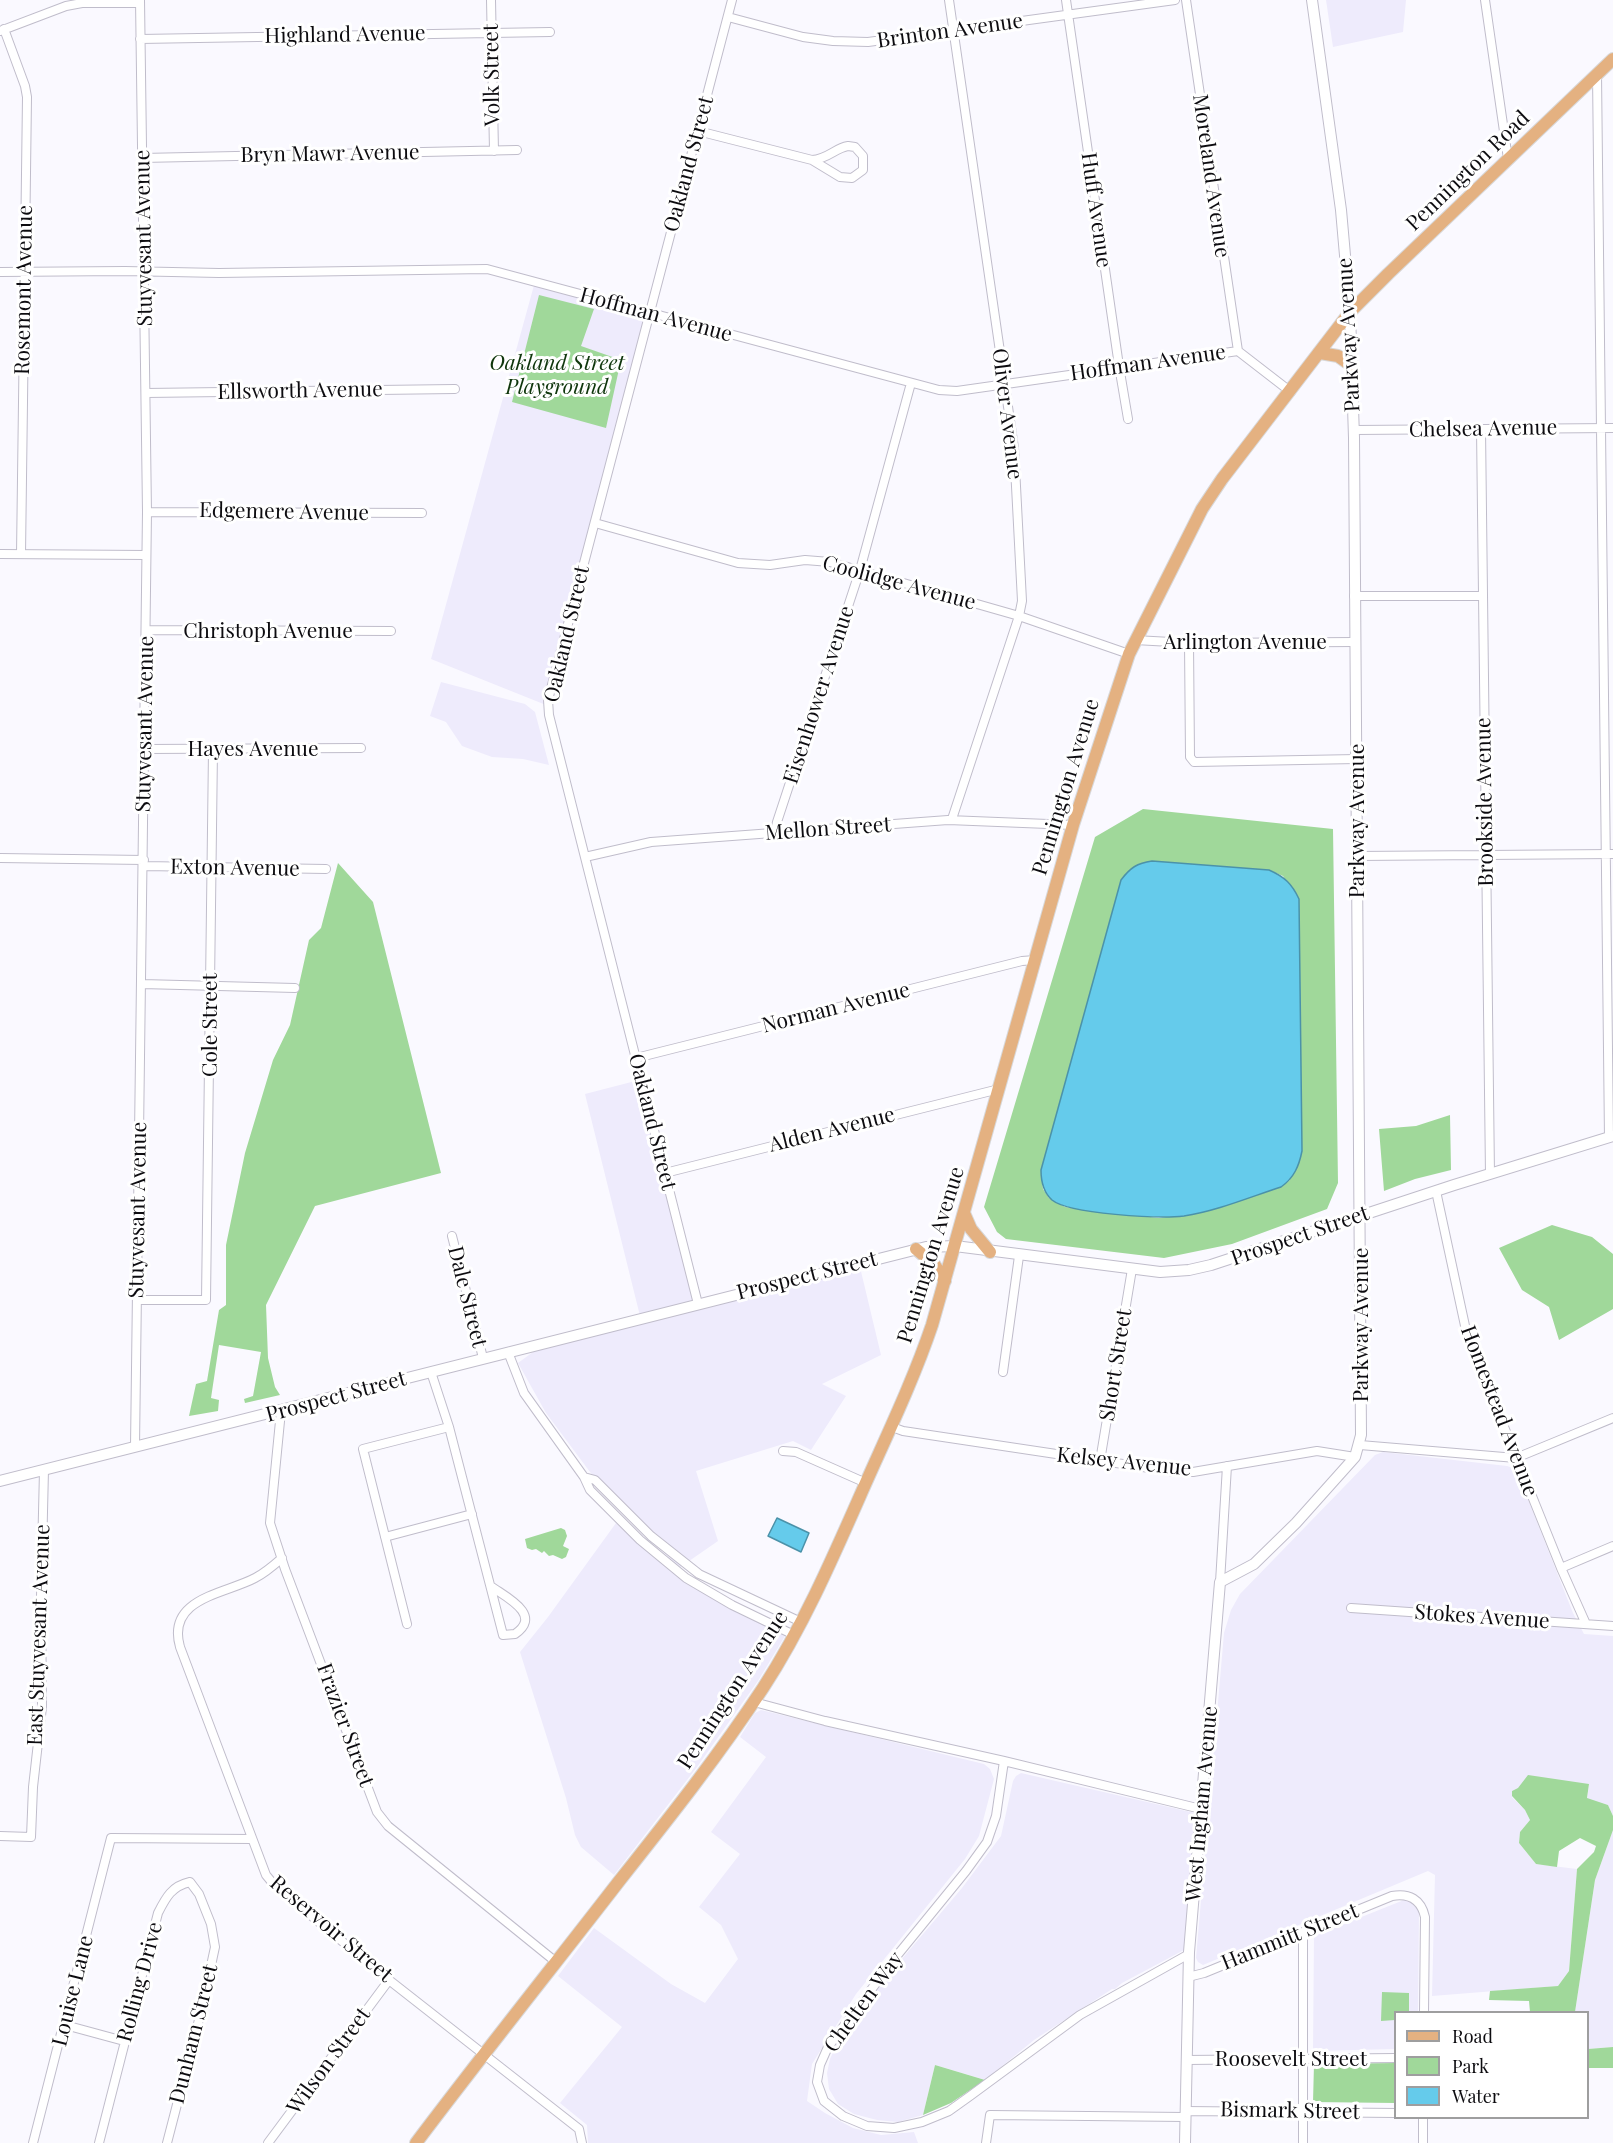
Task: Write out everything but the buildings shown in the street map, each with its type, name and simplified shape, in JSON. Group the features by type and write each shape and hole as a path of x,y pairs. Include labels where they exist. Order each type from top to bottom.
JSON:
{"main road":[{"name":"Pennington Road","path":"1350,312 1613,59"},
{"name":"Pennington Avenue","path":"416,2143 685,1800 754,1702 801,1622 892,1427 922,1355 955,1246 1073,825 1129,654 1209,497 1350,312"},
{"path":"1320,353 1338,356 1352,366"},
{"path":"964,1214 976,1235 990,1252"},
{"path":"916,1249 934,1264 945,1281"}],"street":[{"name":"Volk Street","path":"491,0 494,151"},
{"name":"Oakland Street","path":"699,1304 549,715 548,700 732,0"},
{"name":"Oliver Avenue","path":"948,0 1015,470 1022,601 952,819"},
{"name":"Huff Avenue","path":"1066,0 1128,419"},
{"name":"Brinton Avenue","path":"728,17 803,37 867,42 1175,0"},
{"name":"Moreland Avenue","path":"1186,0 1238,351"},
{"name":"Parkway Avenue","path":"1220,1582 1254,1564 1296,1523 1355,1457 1361,1435 1362,1263 1352,366 1350,312 1341,210 1312,0"},
{"path":"1485,0 1508,159"},
{"path":"2,30 66,6 82,3 140,2"},
{"name":"Stuyvesant Avenue","path":"135,1447 147,512 140,2"},
{"name":"Rosemont Avenue","path":"2,30 26,86 27,97 21,554"},
{"name":"Highland Avenue","path":"140,39 550,32"},
{"path":"1597,74 1611,1137"},
{"path":"698,132 812,160 845,179 858,175 864,165 861,153 855,147 848,146 842,147 825,158 812,160"},
{"name":"Bryn Mawr Avenue","path":"142,158 517,150"},
{"name":"Hoffman Avenue","path":"0,272 219,273 487,269 944,391 1238,351 1291,392"},
{"name":"Eisenhower Avenue","path":"775,833 860,570 911,383"},
{"name":"Ellsworth Avenue","path":"146,393 455,389"},
{"name":"Chelsea Avenue","path":"1354,430 1613,428"},
{"name":"Brookside Avenue","path":"1481,429 1490,1174"},
{"name":"Edgemere Avenue","path":"147,512 422,513"},
{"name":"Coolidge Avenue","path":"595,523 738,563 770,565 805,560 822,561 860,570 1019,616 1129,654"},
{"path":"0,554 146,555"},
{"path":"1354,596 1483,596"},
{"name":"Christoph Avenue","path":"146,630 391,631"},
{"name":"Arlington Avenue","path":"1135,640 1189,643 1355,642"},
{"path":"1189,643 1190,757 1194,762 1357,759"},
{"name":"Hayes Avenue","path":"144,749 361,748"},
{"name":"Cole Street","path":"137,1300 206,1300 213,750"},
{"name":"Mellon Street","path":"585,856 651,842 952,819 1073,825"},
{"path":"1357,856 1609,854"},
{"name":"Exton Avenue","path":"0,858 212,868 326,869"},
{"name":"Norman Avenue","path":"636,1058 1022,961 1035,960"},
{"path":"142,984 295,988"},
{"name":"Alden Avenue","path":"665,1173 999,1089"},
{"name":"Prospect Street","path":"0,1481 916,1249 955,1246 1018,1256 1171,1272 1211,1265 1360,1215 1611,1137"},
{"name":"Homestead Avenue","path":"1436,1191 1467,1335 1586,1624"},
{"name":"Dale Street","path":"452,1236 483,1358"},
{"path":"1003,1372 1018,1256"},
{"name":"Short Street","path":"1100,1461 1132,1269"},
{"path":"508,1353 524,1393 584,1477 590,1490 640,1540 686,1578 732,1605 794,1635"},
{"path":"431,1372 449,1426 503,1635 515,1634 524,1626 523,1611 519,1605 492,1587"},
{"name":"Frazier Street","path":"281,1411 270,1523 377,1812 388,1826 556,1962"},
{"path":"1360,1445 1516,1458 1613,1418"},
{"path":"407,1624 363,1449 449,1426"},
{"name":"Kelsey Avenue","path":"892,1427 915,1433 1176,1472 1193,1472 1317,1451 1355,1457"},
{"path":"783,1451 796,1452 866,1483"},
{"name":"West Ingham Avenue","path":"1185,2143 1189,1954 1227,1493 1227,1466"},
{"name":"East Stuyvesant Avenue","path":"0,1836 31,1837 33,1787 42,1707 41,1586 44,1470"},
{"path":"584,1477 595,1480 651,1536 699,1574 801,1622"},
{"path":"385,1537 472,1514"},
{"path":"1561,1568 1613,1546"},
{"name":"Reservoir Street","path":"282,1558 254,1579 192,1605 181,1618 178,1634 180,1647 269,1880 389,1980 579,2129 582,2143"},
{"name":"Stokes Avenue","path":"1351,1608 1613,1626"},
{"path":"754,1702 825,1721 1004,1761 1201,1809"},
{"name":"Chelten Way","path":"1004,1761 996,1816 987,1842 828,2047 820,2065 817,2082 824,2101 843,2116 867,2126 894,2128 922,2122 949,2111 1080,2014 1189,1954"},
{"name":"Louise Lane","path":"33,2143 111,1838 252,1839"},
{"name":"Rolling Drive","path":"99,2143 158,1913 168,1894 178,1885 190,1882 199,1894 211,1924"},
{"name":"Hammitt Street","path":"1188,1977 1204,1973 1392,1896 1407,1895 1414,1898 1423,1910 1424,2011"},
{"name":"Dunham Street","path":"167,2143 201,2012 215,1947 211,1924"},
{"path":"1303,2143 1304,1932"},
{"name":"Wilson Street","path":"268,2143 389,1980"},
{"path":"65,2025 124,2041"},
{"name":"Roosevelt Street","path":"1186,2060 1394,2058"},
{"name":"Bismark Street","path":"1185,2114 1303,2111 1394,2113"},
{"path":"986,2143 990,2115 1185,2114"},
{"path":"1423,2119 1423,2143"}],"shaded area":[{"path":"1326,0 1406,0 1403,32 1333,47"},
{"path":"536,278 653,313 551,707 431,659"},
{"path":"441,682 525,704 535,712 549,765 523,759 492,757 462,746 446,722 430,716"},
{"path":"643,1079 699,1305 859,1263 881,1355 822,1384 846,1396 811,1450 793,1441 696,1471 718,1541 679,1568 590,1472 546,1413 518,1363 548,1341 640,1316 585,1094"},
{"path":"1383,1452 1507,1466 1516,1469 1573,1613 1584,1634 1613,1636 1613,1816 1608,1805 1587,1799 1589,1785 1512,1791 1512,1797 1525,1810 1530,1820 1520,1832 1519,1843 1536,1864 1577,1869 1569,1971 1558,1986 1432,1996 1435,1875 1428,1871 1203,1965 1196,1958 1224,1633 1231,1610 1240,1594 1375,1455"},
{"path":"616,1523 645,1550 700,1591 785,1636 758,1681 697,1767 614,1875 581,1847 575,1835 566,1798 520,1652"},
{"path":"761,1710 984,1764 990,1769 994,1779 979,1836 965,1859 856,1994 812,2064 807,2101 853,2128 881,2135 914,2132 918,2143 588,2143 587,2125 560,2103 622,2027 558,1976 594,1928 671,1984 705,2003 738,1959 721,1925 699,1907 740,1854 711,1832 766,1757 740,1737 755,1713"},
{"path":"1021,1773 1195,1813 1184,1950 1112,1989 1034,2040 985,2080 935,2065 923,2115 898,2122 854,2114 838,2104 829,2089 827,2073 830,2059 839,2039 884,1980 962,1888 1001,1836 1013,1781"},
{"path":"1613,1830 1613,2047 1589,2049 1589,2011 1575,2011 1595,1880"},
{"path":"1404,1900 1410,1901 1419,1911 1418,2011 1394,2011 1394,2049 1313,2051 1314,1936"}],"green space":[{"name":"Oakland Street Playground","path":"539,295 594,309 581,346 621,360 606,428 512,402"},
{"path":"1143,809 1333,829 1338,1183 1327,1209 1232,1244 1164,1258 1006,1239 997,1232 984,1207 1095,837","holes":["1152,861 1269,870 1283,876 1299,899 1290,1180 1281,1187 1204,1212 1159,1218 1065,1207 1049,1198 1043,1189 1041,1170 1121,880 1134,867"]},
{"path":"338,863 373,902 441,1173 315,1206 266,1305 268,1358 275,1387 280,1395 245,1403 244,1399 253,1396 261,1352 219,1345 211,1398 219,1400 218,1411 189,1416 196,1384 207,1381 219,1310 226,1305 226,1245 245,1153 273,1060 290,1025 309,940 321,928"},
{"path":"1450,1115 1451,1170 1415,1179 1384,1191 1379,1129 1416,1126"},
{"path":"1552,1225 1592,1237 1613,1254 1613,1309 1559,1340 1549,1307 1522,1290 1499,1248"},
{"path":"561,1528 565,1530 567,1536 563,1546 569,1549 566,1557 562,1559 553,1555 549,1556 544,1551 542,1553 536,1549 527,1548 525,1539"},
{"path":"1528,1775 1589,1784 1587,1798 1608,1805 1613,1816 1613,1830 1595,1880 1575,2011 1530,2011 1529,2001 1489,2000 1490,1991 1558,1986 1569,1971 1577,1869 1594,1852 1596,1846 1580,1838 1559,1851 1557,1867 1536,1864 1519,1843 1520,1832 1530,1820 1525,1810 1512,1796 1512,1791 1518,1788"},
{"path":"1382,1992 1409,1993 1409,2011 1394,2011 1394,2020 1381,2021"},
{"path":"1613,2047 1613,2068 1589,2068 1589,2049"},
{"path":"1394,2063 1394,2103 1313,2102 1314,2064"},
{"path":"935,2065 985,2080 951,2103 923,2115"}],"water":[{"path":"1152,861 1269,870 1287,882 1299,899 1302,1151 1299,1162 1293,1176 1281,1187 1221,1207 1184,1216 1136,1216 1076,1209 1052,1200 1041,1178 1041,1170 1121,880 1134,867"},
{"path":"777,1518 809,1533 801,1552 768,1536"}]}
